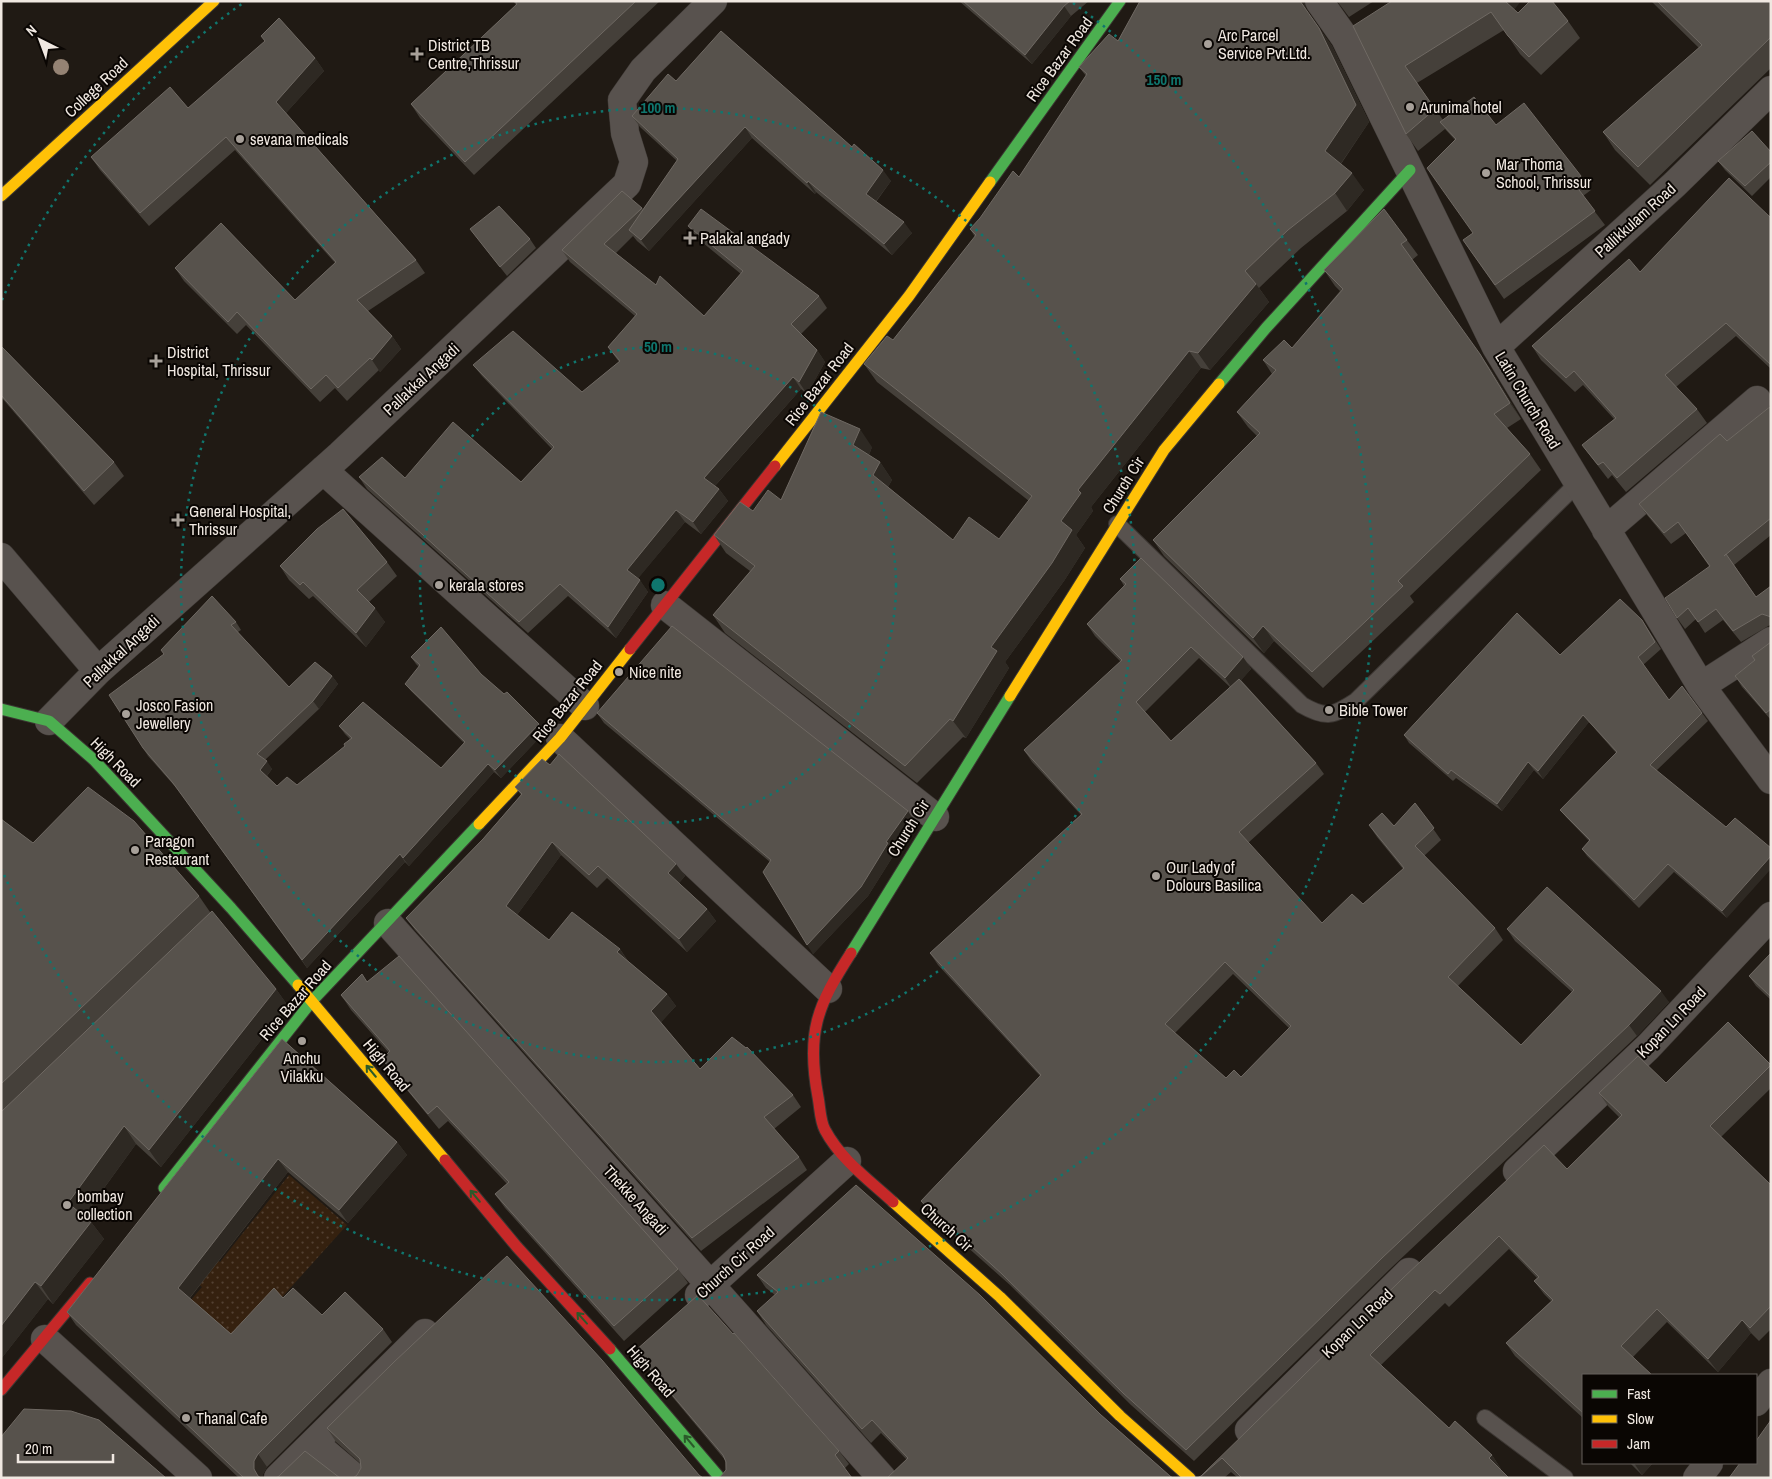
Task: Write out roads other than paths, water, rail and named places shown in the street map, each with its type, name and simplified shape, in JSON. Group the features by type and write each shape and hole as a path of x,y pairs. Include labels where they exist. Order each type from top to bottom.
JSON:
{"street":[{"name":"College Road","path":"1,196 214,1"},
{"name":"Pallakkal Angadi","path":"49,721 98,671 323,470 627,184 634,162 624,133 622,100 643,70 713,1"},
{"name":"Rice Bazar Road","path":"156,1200 312,1001 388,923 560,738 909,296 1120,1"},
{"name":"Latin Church Road","path":"1319,1 1345,38 1496,347 1701,686 1771,780"},
{"path":"1345,38 1370,22"},
{"name":"Pallikkulam Road","path":"1496,347 1675,184 1771,90"},
{"name":"Church Cir","path":"1208,1468 1120,1416 1000,1297 847,1160 824,1130 812,1064 816,1022 828,989 1170,442 1266,328 1410,170"},
{"path":"1606,530 1757,400"},
{"path":"323,470 585,706"},
{"path":"1,557 98,671"},
{"path":"665,604 935,816"},
{"path":"1701,686 1771,641"},
{"name":"High Road","path":"1,709 49,721 94,760 231,908 312,1001 517,1247 631,1356 720,1478"},
{"path":"560,738 828,989"},
{"name":"Kopan Ln Road","path":"1500,1187 1648,1047 1771,916"},
{"name":"Thekke Angadi","path":"388,923 882,1478"},
{"name":"Church Cir Road","path":"682,1310 847,1160"},
{"path":"496,1266 517,1247"},
{"name":"Kopan Ln Road","path":"1208,1468 1429,1253"},
{"path":"1,1390 45,1339 94,1277"},
{"path":"278,1478 441,1318"},
{"path":"45,1339 198,1478"},
{"path":"1757,1401 1771,1383"},
{"path":"314,1442 355,1478"},
{"path":"1697,1478 1708,1464"}],"lane":[{"path":"1117,524 1302,706 1319,715 1336,714 1356,701 1578,483"},
{"path":"217,922 231,908"},
{"path":"1485,1418 1564,1478"}],"place":[{"name":"Arc Parcel Service Pvt.Ltd.","path":"1208,44"},
{"name":"District TB Centre,Thrissur","path":"417,54"},
{"name":"Arunima hotel","path":"1410,107"},
{"name":"sevana medicals","path":"240,139"},
{"name":"Mar Thoma School, Thrissur","path":"1486,173"},
{"name":"Palakal angady","path":"690,238"},
{"name":"District Hospital, Thrissur","path":"156,361"},
{"name":"General Hospital, Thrissur","path":"178,520"},
{"name":"kerala stores","path":"439,585"},
{"name":"Nice nite","path":"619,672"},
{"name":"Bible Tower","path":"1329,710"},
{"name":"Josco Fasion Jewellery","path":"126,714"},
{"name":"Paragon Restaurant","path":"135,850"},
{"name":"Our Lady of Dolours Basilica","path":"1156,876"},
{"name":"Anchu Vilakku","path":"302,1041"},
{"name":"bombay collection","path":"67,1205"},
{"name":"Thanal Cafe","path":"186,1418"}]}
